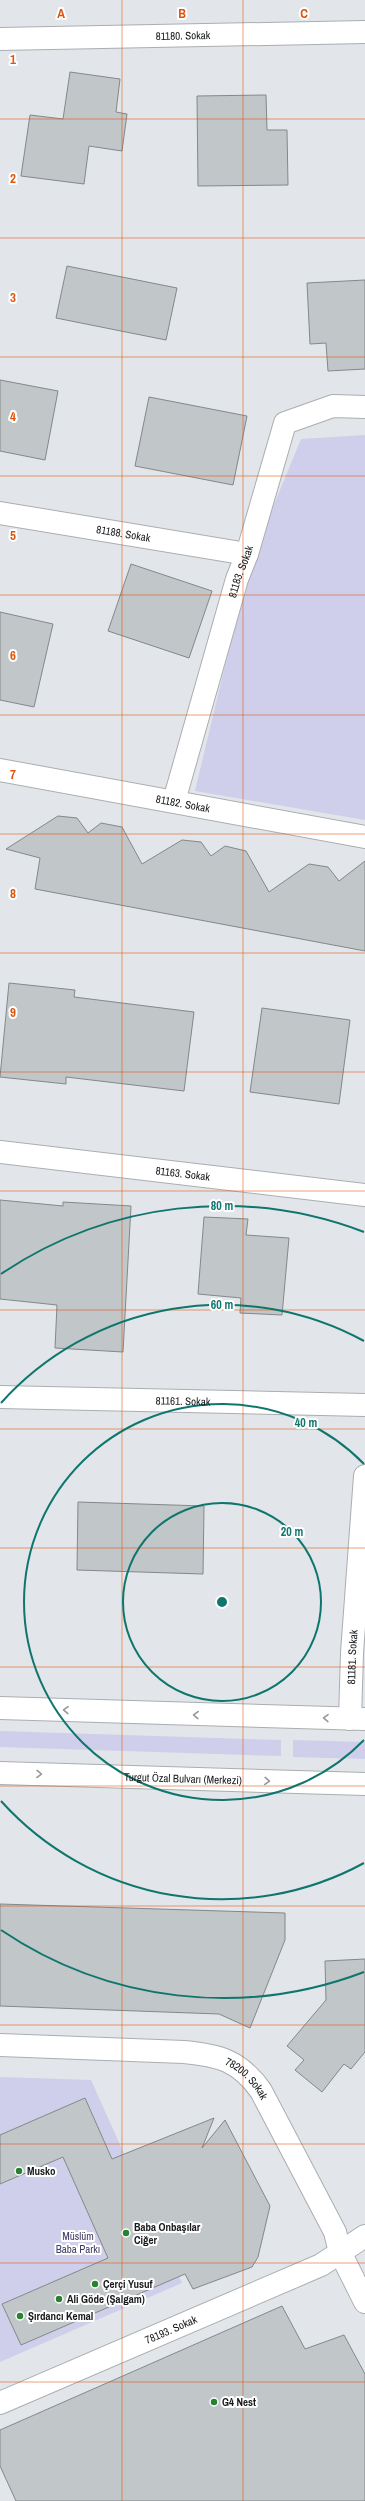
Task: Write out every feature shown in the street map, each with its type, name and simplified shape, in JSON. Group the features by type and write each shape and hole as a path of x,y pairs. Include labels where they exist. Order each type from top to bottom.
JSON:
{"street":[{"name":"81180. Sokak","path":"0,39 365,32"},
{"name":"81183. Sokak","path":"174,801 237,579 247,554 285,423 333,406 365,407"},
{"name":"81188. Sokak","path":"0,514 247,554"},
{"name":"81182. Sokak","path":"0,770 365,837"},
{"name":"81163. Sokak","path":"0,1152 365,1195"},
{"name":"81161. Sokak","path":"0,1397 365,1404"},
{"name":"81181. Sokak","path":"358,1719 352,1653 365,1476"},
{"path":"0,1708 358,1719"},
{"name":"Turgut Özal Bulvarı (Merkezi)","path":"0,1773 365,1784"},
{"name":"78200. Sokak","path":"0,2045 207,2054 226,2059 238,2066 251,2077 261,2091 335,2232 340,2252 365,2302"},
{"name":"78193. Sokak","path":"0,2403 314,2268 365,2236"}],"green space":[{"path":"365,435 365,820 195,791 249,565 301,439"},
{"path":"0,1731 281,1740 281,1756 0,1747"},
{"path":"293,1740 365,1742 365,1759 293,1757"},
{"name":"Müslüm Baba Parkı","path":"0,2077 91,2080 182,2283 0,2362"}],"building":[{"path":"70,72 120,79 116,112 127,114 122,151 89,146 84,184 21,176 30,115 63,119"},
{"path":"266,95 267,130 287,130 288,185 198,186 197,96"},
{"path":"67,266 177,288 166,340 56,318"},
{"path":"365,280 365,369 328,371 326,343 310,344 307,283"},
{"path":"0,380 58,391 45,460 0,451"},
{"path":"149,397 247,416 233,485 135,466"},
{"path":"131,564 212,591 189,658 108,631"},
{"path":"0,612 53,624 34,707 0,700"},
{"path":"58,816 77,818 88,833 101,823 122,827 142,864 182,840 201,842 211,856 225,846 246,851 269,892 309,864 328,867 339,881 365,861 365,951 35,889 40,858 6,849"},
{"path":"9,983 75,990 74,997 194,1012 184,1091 66,1077 66,1084 0,1077"},
{"path":"262,1008 350,1020 339,1104 250,1092"},
{"path":"0,1200 63,1206 63,1202 131,1206 123,1352 55,1348 57,1305 0,1299"},
{"path":"204,1217 248,1219 246,1235 289,1238 282,1315 240,1313 241,1298 198,1294"},
{"path":"78,1502 204,1506 203,1574 77,1570"},
{"path":"0,1904 285,1913 285,1940 250,2028 219,2014 0,2006"},
{"path":"365,1959 365,2052 351,2069 344,2064 322,2092 295,2070 304,2060 287,2046 326,2000 325,1961"},
{"path":"85,2098 112,2159 214,2118 202,2148 225,2120 270,2206 258,2257 252,2267 193,2289 185,2274 21,2345 2,2304 108,2258 63,2157 0,2184 0,2135"},
{"name":"G4 Nest","path":"282,2306 305,2349 344,2335 365,2374 365,2501 16,2501 0,2466 0,2430"}],"place":[{"name":"Musko","path":"19,2171"},
{"name":"Baba Onbaşılar Ciğer","path":"126,2233"},
{"name":"Çerçi Yusuf","path":"95,2284"},
{"name":"Ali Göde (Şalgam)","path":"59,2299"},
{"name":"Şırdancı Kemal","path":"20,2316"},
{"name":"G4 Nest","path":"214,2402"}]}
